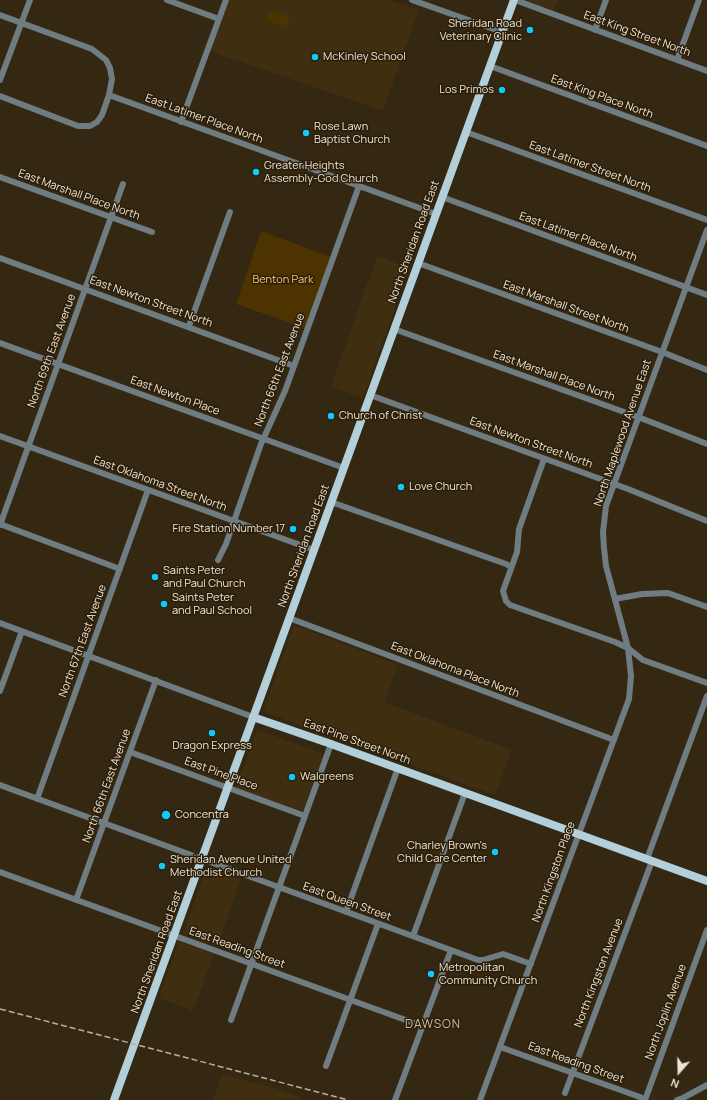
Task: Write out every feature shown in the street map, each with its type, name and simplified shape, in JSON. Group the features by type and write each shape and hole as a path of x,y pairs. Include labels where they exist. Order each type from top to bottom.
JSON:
{"main road":[{"name":"North Sheridan Road East","path":"114,1100 514,0"},
{"name":"East Pine Street North","path":"253,717 398,768 707,881"}],"street":[{"path":"0,80 30,0"},
{"path":"167,0 219,19"},
{"path":"182,122 226,0"},
{"path":"412,0 502,32"},
{"name":"East King Street North","path":"514,0 707,71"},
{"path":"595,30 606,0"},
{"path":"677,60 699,0"},
{"path":"0,15 92,49 106,60 112,72 109,96 100,118 94,125 84,127 78,126 0,96"},
{"name":"East King Place North","path":"490,66 707,146"},
{"name":"East Latimer Place North","path":"109,96 436,214"},
{"name":"East Latimer Street North","path":"466,132 707,220"},
{"name":"East Marshall Place North","path":"0,177 152,232"},
{"name":"North 69th East Avenue","path":"0,524 112,218 123,184"},
{"name":"North 66th East Avenue","path":"218,560 226,544 264,439 294,366 359,186"},
{"name":"East Latimer Place North","path":"442,197 707,295"},
{"path":"189,326 230,212"},
{"name":"North Maplewood Avenue East","path":"628,648 606,566 603,532 606,506 707,230"},
{"name":"East Newton Street North","path":"0,258 189,326 294,366"},
{"name":"East Marshall Street North","path":"418,263 662,352 707,370"},
{"name":"East Marshall Place North","path":"394,329 707,444"},
{"name":"East Newton Place","path":"0,342 344,468"},
{"name":"East Newton Street North","path":"370,395 614,484 707,521"},
{"name":"East Oklahoma Street North","path":"0,436 314,550"},
{"path":"544,459 519,529 517,552 503,591 504,597 510,604 615,642 628,648 643,660 707,683"},
{"name":"North 67th East Avenue","path":"37,799 148,490"},
{"path":"331,502 506,564 511,568"},
{"path":"0,524 120,569"},
{"path":"615,599 642,594 668,593 707,607"},
{"name":"East Oklahoma Place North","path":"289,618 614,740"},
{"name":"East Pine Street North","path":"0,623 253,717"},
{"path":"0,690 22,631"},
{"name":"North Kingston Place","path":"480,1100 629,699 631,676 628,648"},
{"name":"North 66th East Avenue","path":"76,900 156,680"},
{"name":"North Kingston Avenue","path":"565,1093 650,860 707,696"},
{"path":"231,1020 331,744"},
{"name":"East Pine Place","path":"130,752 305,816"},
{"path":"346,912 398,768"},
{"name":"East Queen Street","path":"0,785 279,888 480,960 503,954 531,964"},
{"path":"413,936 465,793"},
{"name":"East Reading Street","path":"0,872 422,1026"},
{"path":"326,1066 378,924"},
{"name":"North Joplin Avenue","path":"645,1100 707,930"},
{"path":"395,1100 451,950"},
{"name":"East Reading Street","path":"500,1047 645,1100"},
{"path":"677,1100 707,1085"}],"shaded area":[{"name":"McKinley School","path":"229,0 390,0 419,10 383,111 210,51"},
{"path":"525,0 558,0 553,11"},
{"path":"377,256 409,268 363,398 331,387"},
{"path":"294,625 398,665 384,702 512,750 495,795 267,713 264,708"},
{"path":"257,730 324,754 304,808 301,811 236,788"},
{"path":"207,867 241,879 217,946 183,934"},
{"path":"179,941 214,954 193,1011 159,998"},
{"path":"222,1074 274,1088 305,1099 213,1100"}],"green space":[{"path":"270,10 290,17 287,27 266,20"},
{"name":"Benton Park","path":"261,231 331,257 305,328 236,304"}],"railway":[{"path":"0,1009 348,1100"}],"place":[{"name":"Sheridan Road Veterinary Clinic","path":"530,30"},
{"name":"McKinley School","path":"315,57"},
{"name":"Los Primos","path":"502,90"},
{"name":"Rose Lawn Baptist Church","path":"306,133"},
{"name":"Greater Heights Assembly-God Church","path":"256,172"},
{"name":"Church of Christ","path":"331,416"},
{"name":"Love Church","path":"401,487"},
{"name":"Fire Station Number 17","path":"293,529"},
{"name":"Saints Peter and Paul Church","path":"155,577"},
{"name":"Saints Peter and Paul School","path":"164,604"},
{"name":"Dragon Express","path":"212,733"},
{"name":"Walgreens","path":"292,777"},
{"name":"Concentra","path":"166,815"},
{"name":"Charley Brown's Child Care Center","path":"495,852"},
{"name":"Sheridan Avenue United Methodist Church","path":"162,866"},
{"name":"Metropolitan Community Church","path":"431,974"}],"district":[{"name":"DAWSON","path":"433,1025"}]}
